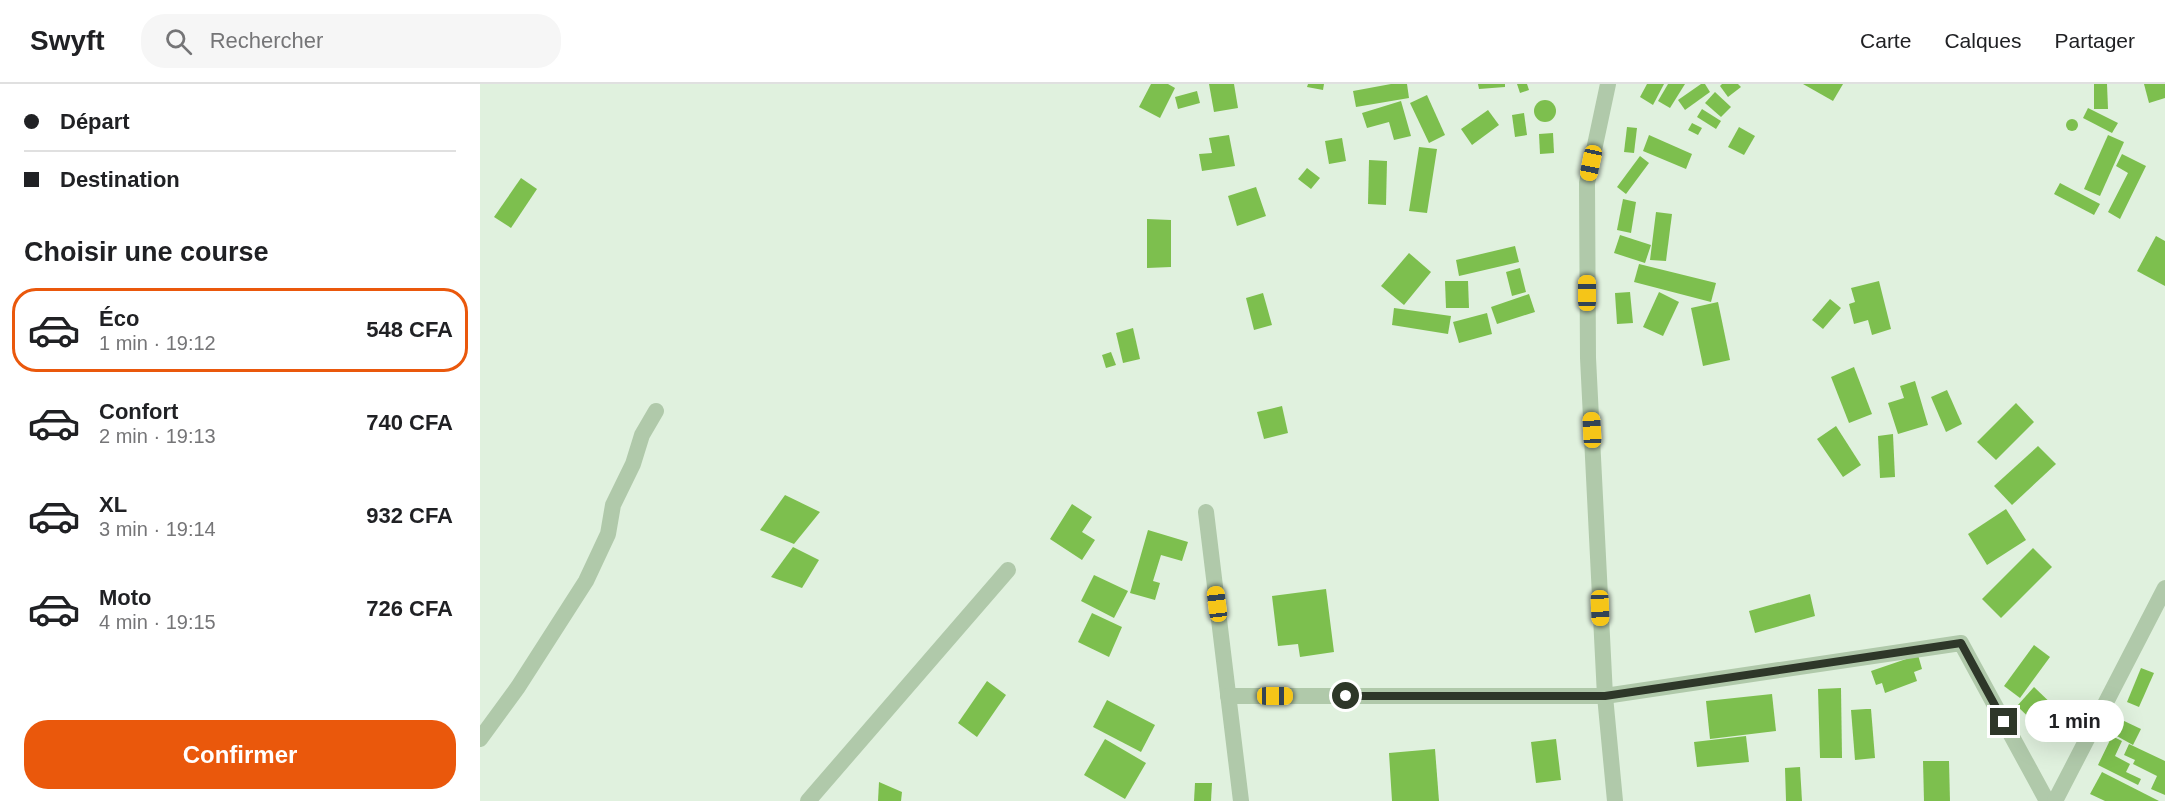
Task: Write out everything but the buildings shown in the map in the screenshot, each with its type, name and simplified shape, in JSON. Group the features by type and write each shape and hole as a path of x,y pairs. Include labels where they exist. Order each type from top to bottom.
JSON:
{"street":[{"path":"1608,84 1587,183 1588,358 1605,696 1615,801"},
{"path":"480,739 518,687 586,581 608,534 613,505 656,411"},
{"path":"1206,512 1241,801"},
{"path":"808,801 1008,570"},
{"path":"2055,801 2165,588"},
{"path":"1228,696 1605,696 1961,643 2047,801"}],"route":[{"path":"1346,696 1605,696 1961,643 2004,722"}]}
